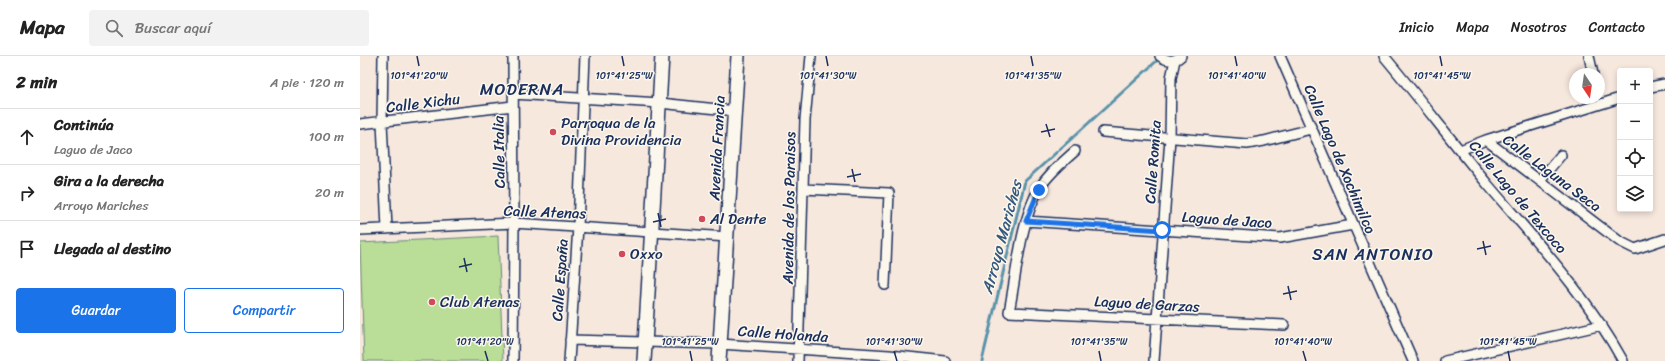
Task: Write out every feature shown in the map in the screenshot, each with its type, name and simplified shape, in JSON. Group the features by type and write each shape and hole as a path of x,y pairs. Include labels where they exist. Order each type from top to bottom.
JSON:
{"street":[{"path":"383,56 382,122 387,229"},
{"name":"Calle Italia","path":"513,56 513,361"},
{"name":"Calle España","path":"569,361 578,227 582,98 585,56"},
{"path":"644,361 662,56"},
{"name":"Avenida Francia","path":"719,361 736,111 738,56"},
{"name":"Avenida de los Paraisos","path":"798,361 800,349 805,120 811,56"},
{"name":"Calle Lago de Xochimilco","path":"1280,56 1413,361"},
{"name":"Calle Lago de Texcoco","path":"1384,56 1556,265 1602,325 1623,361"},
{"path":"1588,56 1591,68"},
{"path":"1162,57 1178,58"},
{"name":"Calle Romita","path":"1154,361 1162,230 1170,138 1171,78 1178,58"},
{"path":"1653,86 1665,84"},
{"path":"514,94 660,103 736,111"},
{"path":"1460,150 1486,140 1617,99"},
{"name":"Calle Xichu","path":"360,124 513,106"},
{"path":"1103,132 1247,144 1311,129"},
{"name":"Calle Laguna Seca","path":"1486,140 1619,241 1631,248 1635,249 1665,239"},
{"path":"1026,221 1039,190 1048,177 1075,151"},
{"path":"1540,180 1561,154"},
{"path":"803,189 889,192 885,285"},
{"name":"Laguo de Jaco","path":"1026,221 1280,238 1353,225"},
{"name":"Laguo de Garzas","path":"1026,221 1009,312 1156,317 1284,325"},
{"name":"Calle Atenas","path":"360,230 514,224 728,237"},
{"path":"1445,361 1602,325"},
{"name":"Calle Holanda","path":"570,340 720,344 945,361"}],"green space":[{"name":"Club Atenas","path":"498,236 503,361 364,361 360,243"}],"waterway":[{"name":"Arroyo Mariches","path":"982,361 1025,181 1161,57"}],"place":[{"name":"Parroqua de la Divina Providencia","path":"553,132"},
{"name":"Al Dente","path":"702,219"},
{"name":"Oxxo","path":"622,254"},
{"name":"Club Atenas","path":"432,302"}],"district":[{"name":"MODERNA","path":"522,89"},
{"name":"SAN ANTONIO","path":"1373,254"}],"route":[{"path":"1039,190 1026,221 1162,230"}]}
